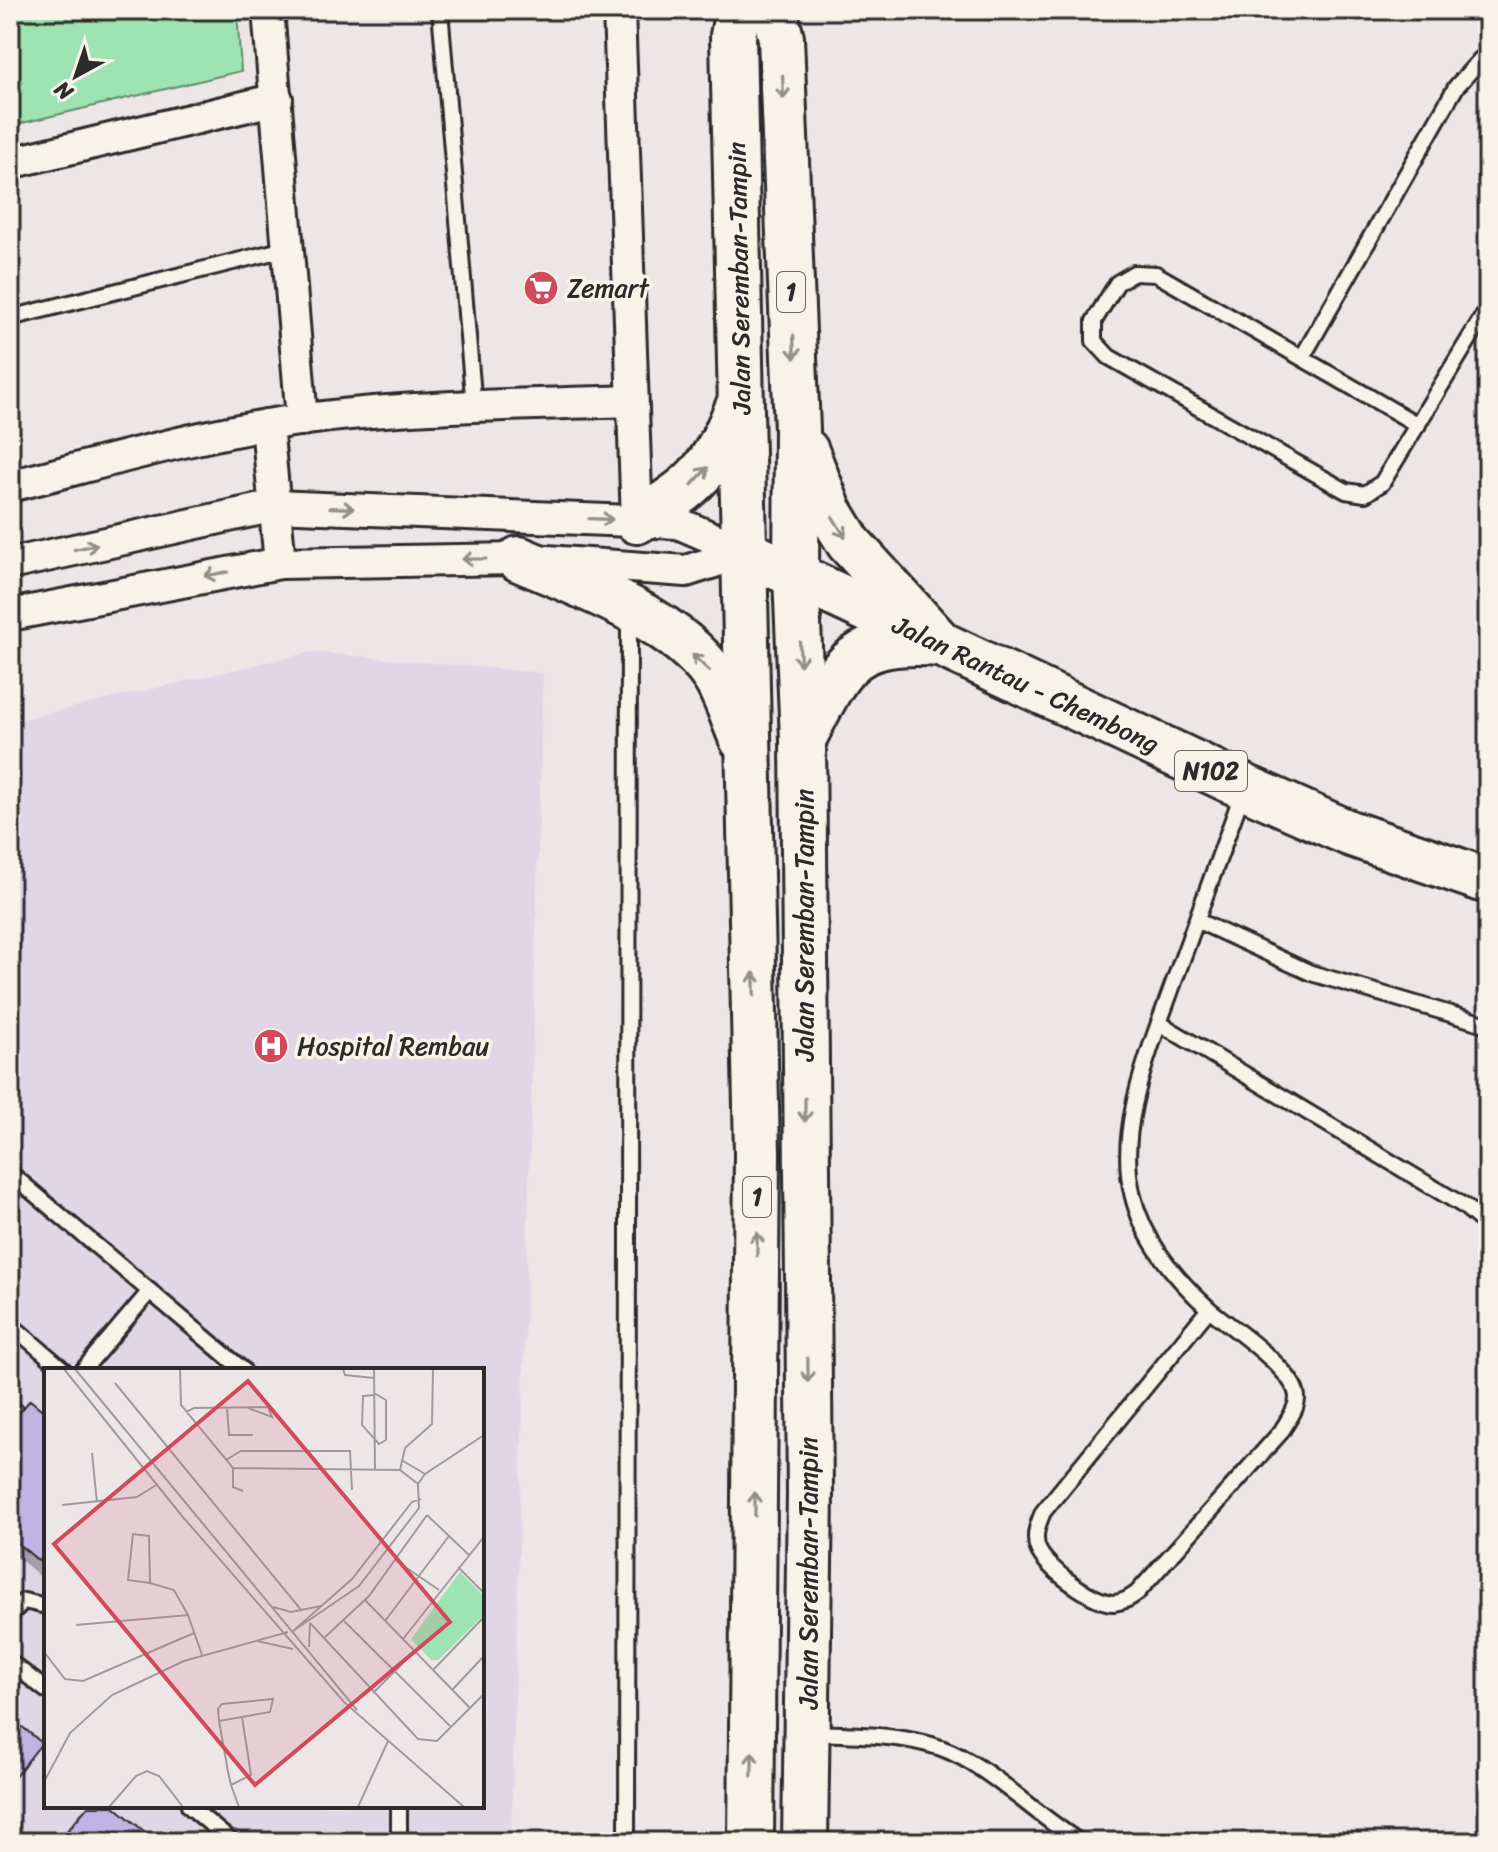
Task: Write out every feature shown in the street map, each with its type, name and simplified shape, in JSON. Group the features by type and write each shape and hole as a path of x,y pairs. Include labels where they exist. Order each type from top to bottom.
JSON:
{"main road":[{"name":"Jalan Seremban-Tampin","path":"738,10 733,36 757,1153 751,1842"},
{"name":"Jalan Seremban-Tampin","path":"774,10 781,38 797,430 796,576 803,740 810,1494 805,1842"},
{"path":"637,521 687,490 707,470 742,397"},
{"path":"797,430 829,510 849,543 941,644"},
{"name":"Jalan Rantau - Chembong","path":"745,552 1245,787 1349,833 1488,881"},
{"path":"519,559 629,607 680,643 714,675 750,755"},
{"path":"803,740 833,680 850,661 874,648 898,641 941,644"}],"street":[{"path":"268,10 302,420"},
{"path":"619,10 637,521"},
{"path":"10,163 277,99"},
{"path":"11,483 267,425 302,420 474,407 632,401"},
{"path":"267,425 280,563"},
{"path":"10,564 275,506 678,523 745,552"},
{"path":"10,615 280,563 519,559 686,571 745,552"}],"lane":[{"path":"440,10 474,407"},
{"path":"1303,356 1456,87 1481,59 1488,57"},
{"path":"10,318 289,248"},
{"path":"1418,425 1156,274 1134,273 1117,283 1094,321 1094,341 1109,357 1346,491 1365,494 1382,483 1418,425 1488,308"},
{"path":"627,1842 629,607"},
{"path":"1209,1309 1043,1512 1037,1527 1039,1551 1046,1561 1085,1593 1100,1600 1126,1600 1137,1593 1281,1432 1294,1411 1295,1386 1283,1371 1176,1279 1137,1218 1128,1190 1126,1149 1141,1072 1245,787"},
{"path":"1198,921 1311,973 1488,1025"},
{"path":"1159,1023 1464,1206 1488,1226"},
{"path":"10,1173 241,1368"},
{"path":"85,1368 150,1291"},
{"path":"10,1324 62,1368"},
{"path":"10,1615 24,1601 44,1606"},
{"path":"10,1662 44,1688"},
{"path":"807,1733 894,1737 942,1748 985,1774 1045,1821 1080,1842"},
{"path":"193,1808 232,1842"},
{"path":"399,1808 399,1842"}],"shaded area":[{"name":"Hospital Rembau","path":"311,652 543,673 511,1842 10,1842 10,722"}],"green space":[{"path":"10,10 237,10 241,71 10,126"}],"building":[{"path":"10,1395 24,1407 10,1424"},
{"path":"30,1400 44,1411 44,1565 10,1537 10,1424"},
{"path":"10,1717 42,1743 10,1783"},
{"path":"86,1808 116,1808 157,1842 58,1842"}],"place":[{"name":"Zemart","path":"541,288"},
{"name":"Hospital Rembau","path":"271,1046"}]}
